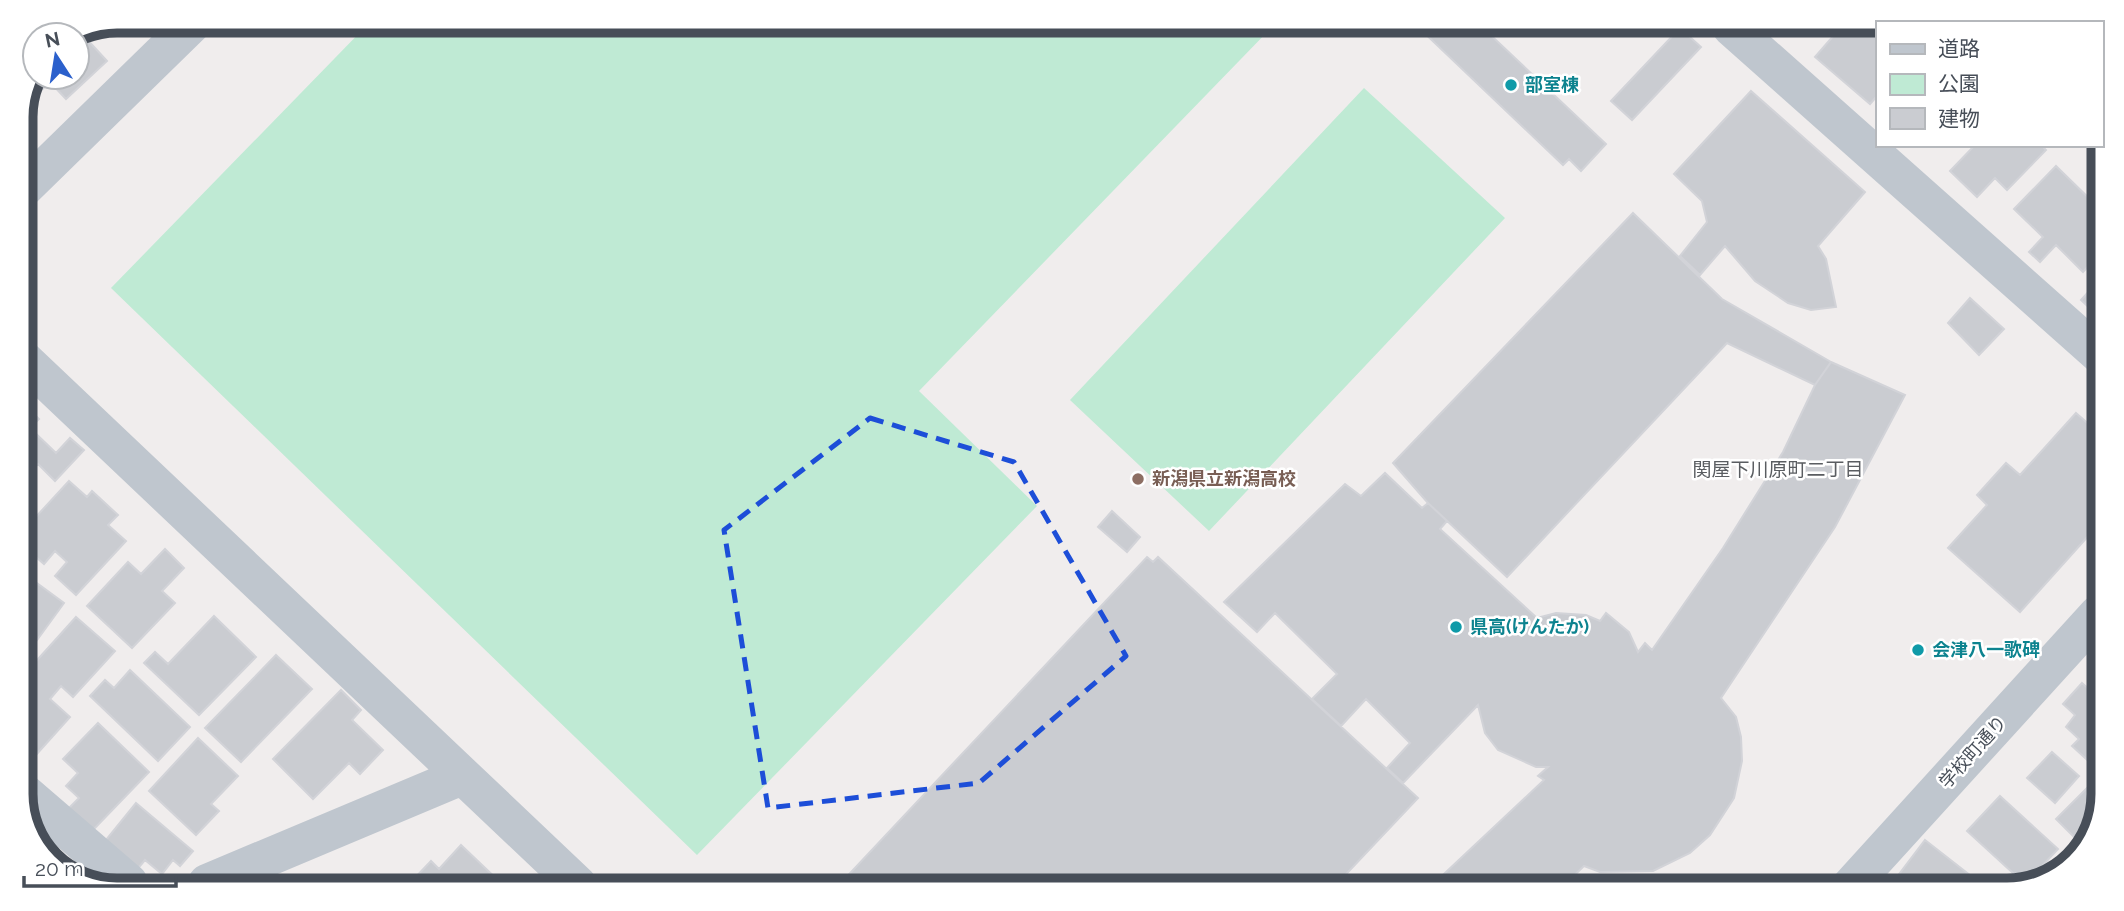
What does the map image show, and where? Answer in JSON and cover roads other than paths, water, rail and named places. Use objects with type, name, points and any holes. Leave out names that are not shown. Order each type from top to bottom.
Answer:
[{"type":"street","points":[[33,179],[183,33]]},
{"type":"street","points":[[1738,33],[2091,347]]},
{"type":"street","points":[[33,368],[571,878]]},
{"type":"street","name":"学校町通り","points":[[1858,878],[2091,622]]},
{"type":"street","points":[[219,878],[462,776]]},
{"type":"street","points":[[33,801],[123,878]]},
{"type":"place","name":"部室棟","points":[[1511,85]]},
{"type":"place","name":"新潟県立新潟高校","points":[[1138,479]]},
{"type":"place","name":"県高(けんたか)","points":[[1456,627]]},
{"type":"place","name":"会津八一歌碑","points":[[1918,650]]},
{"type":"district","name":"関屋下川原町二丁目","points":[[1778,469]]}]
